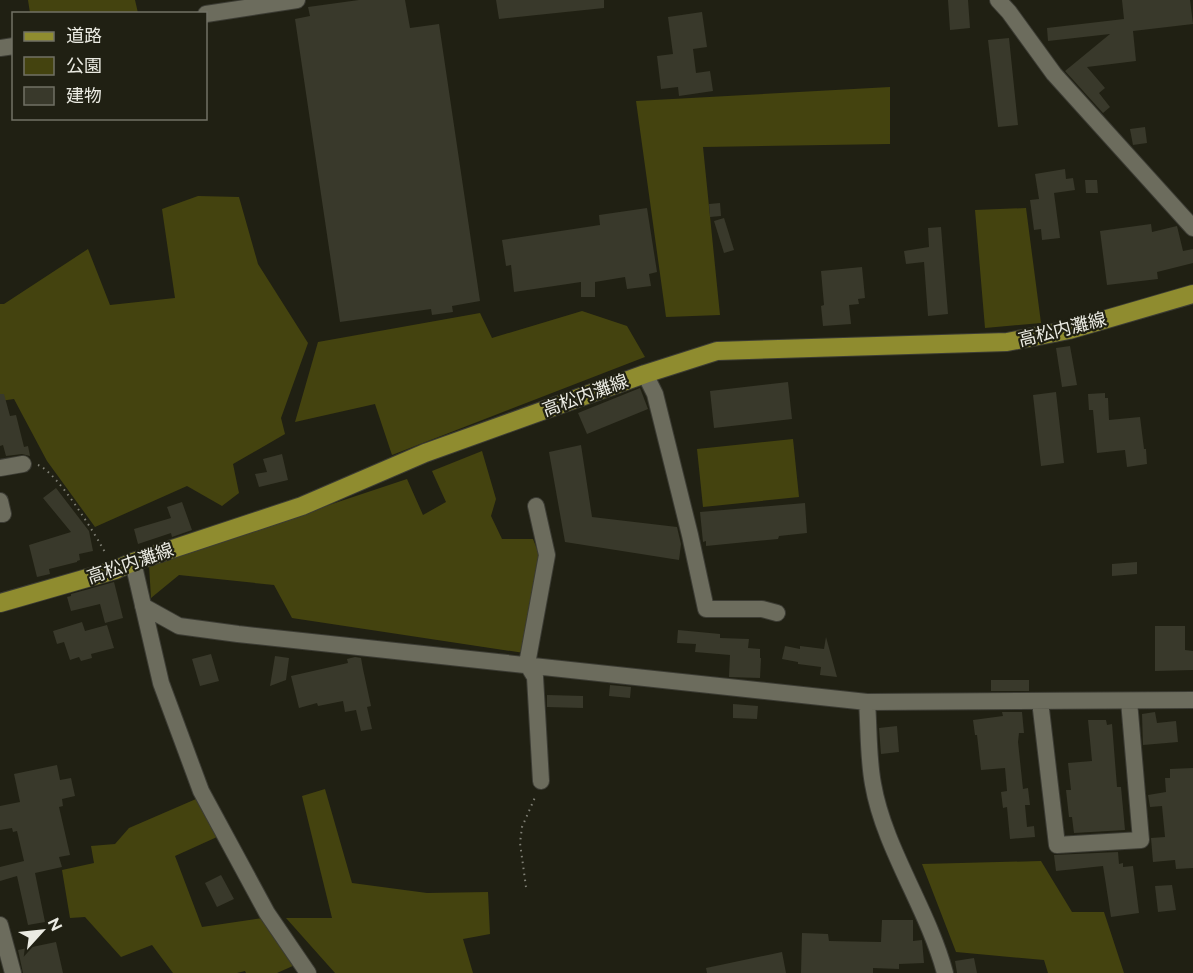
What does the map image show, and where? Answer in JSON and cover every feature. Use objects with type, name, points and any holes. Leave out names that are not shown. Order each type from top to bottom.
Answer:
[{"type":"main road","name":"高松内灘線","points":[[0,603],[115,570],[132,561],[302,506],[426,453],[645,374],[717,351],[1007,342],[1069,330],[1193,294]]},
{"type":"street","points":[[207,14],[297,0]]},
{"type":"street","points":[[998,0],[1054,74],[1193,228]]},
{"type":"street","points":[[645,374],[655,394],[706,609],[762,609],[777,613]]},
{"type":"street","points":[[0,468],[23,464]]},
{"type":"street","points":[[0,501],[3,514],[0,514]]},
{"type":"street","points":[[536,506],[547,555],[527,664],[535,677],[542,781]]},
{"type":"street","points":[[132,561],[161,683],[201,791],[267,913],[308,973]]},
{"type":"street","points":[[143,606],[179,626],[238,634],[867,702],[1193,700]]},
{"type":"street","points":[[1040,701],[1057,845],[1142,840],[1129,700]]},
{"type":"street","points":[[867,702],[873,784],[887,831],[937,945],[945,973]]},
{"type":"street","points":[[0,925],[13,973]]},
{"type":"path","points":[[23,464],[40,465],[52,476],[94,531],[115,570]]},
{"type":"path","points":[[526,887],[520,843],[522,827],[542,781]]},
{"type":"green space","points":[[28,0],[135,0],[138,12],[30,12]]},
{"type":"green space","points":[[890,87],[890,144],[703,147],[720,315],[666,317],[636,101]]},
{"type":"green space","points":[[198,196],[239,197],[258,264],[308,343],[281,418],[285,434],[233,464],[239,493],[222,506],[187,486],[95,527],[47,461],[14,399],[0,401],[0,304],[4,304],[88,249],[110,305],[175,298],[162,209]]},
{"type":"green space","points":[[1026,208],[1041,323],[985,328],[975,210]]},
{"type":"green space","points":[[582,311],[627,326],[645,357],[392,455],[375,404],[295,422],[318,342],[480,313],[492,338]]},
{"type":"green space","points":[[793,439],[799,497],[703,507],[697,449]]},
{"type":"green space","points":[[482,451],[496,499],[491,516],[502,539],[533,539],[541,559],[524,653],[292,618],[274,585],[179,575],[151,598],[149,565],[407,479],[423,515],[446,502],[432,471]]},
{"type":"green space","points":[[325,789],[352,883],[427,893],[488,892],[490,934],[463,939],[473,973],[335,973],[286,918],[332,918],[302,796]]},
{"type":"green space","points":[[196,799],[217,837],[175,856],[202,927],[263,918],[295,965],[277,973],[246,973],[245,971],[173,973],[152,945],[121,957],[85,917],[70,918],[62,870],[94,863],[91,846],[115,844],[129,828]]},
{"type":"green space","points":[[1041,861],[1072,912],[1104,912],[1124,973],[1048,973],[1044,960],[956,952],[922,864]]},
{"type":"building","points":[[359,0],[405,0],[410,28],[439,24],[480,301],[452,306],[453,312],[432,315],[431,309],[340,322],[295,19],[310,16],[308,7]]},
{"type":"building","points":[[496,0],[604,0],[604,8],[499,19]]},
{"type":"building","points":[[948,0],[968,0],[970,28],[950,30]]},
{"type":"building","points":[[1122,0],[1190,0],[1193,24],[1133,31],[1136,61],[1087,67],[1105,88],[1099,93],[1110,107],[1103,113],[1065,71],[1110,34],[1048,41],[1047,28],[1124,19]]},
{"type":"building","points":[[702,12],[707,47],[693,49],[696,73],[710,71],[713,91],[679,96],[678,87],[661,89],[657,56],[673,54],[668,17]]},
{"type":"building","points":[[1009,38],[1018,125],[998,127],[988,40]]},
{"type":"building","points":[[1145,127],[1147,143],[1133,145],[1130,129]]},
{"type":"building","points":[[1065,169],[1066,179],[1073,178],[1075,190],[1054,193],[1060,238],[1042,240],[1041,229],[1034,230],[1030,200],[1039,199],[1035,174]]},
{"type":"building","points":[[1085,180],[1097,180],[1098,193],[1086,193]]},
{"type":"building","points":[[720,203],[721,216],[710,217],[709,204]]},
{"type":"building","points":[[647,208],[657,272],[649,274],[651,286],[627,289],[625,277],[595,282],[595,297],[581,297],[581,282],[514,292],[511,265],[506,266],[502,240],[600,225],[599,215]]},
{"type":"building","points":[[724,218],[734,250],[724,253],[714,221]]},
{"type":"building","points":[[1151,224],[1152,232],[1177,226],[1183,251],[1193,249],[1193,263],[1157,272],[1158,279],[1107,285],[1100,231]]},
{"type":"building","points":[[941,227],[948,314],[928,316],[924,262],[906,264],[904,251],[929,247],[928,228]]},
{"type":"building","points":[[862,267],[865,298],[858,299],[859,304],[849,305],[851,324],[823,326],[821,271]]},
{"type":"building","points":[[1070,346],[1077,385],[1062,387],[1056,348]]},
{"type":"building","points":[[788,382],[792,419],[714,428],[710,391]]},
{"type":"building","points":[[640,388],[648,409],[587,434],[578,413]]},
{"type":"building","points":[[1056,392],[1064,463],[1041,466],[1033,395]]},
{"type":"building","points":[[1105,393],[1105,398],[1108,398],[1109,420],[1140,417],[1147,464],[1127,467],[1125,450],[1097,453],[1093,410],[1089,410],[1088,394]]},
{"type":"building","points":[[0,394],[4,394],[10,416],[16,415],[24,447],[28,446],[30,456],[22,454],[6,456],[3,445],[0,446]]},
{"type":"building","points":[[581,445],[592,517],[677,527],[681,544],[679,560],[565,542],[549,452]]},
{"type":"building","points":[[282,454],[288,480],[259,487],[255,474],[267,472],[263,459]]},
{"type":"building","points":[[56,488],[89,531],[93,551],[79,554],[80,560],[77,562],[49,569],[50,574],[37,577],[29,545],[71,532],[43,498]]},
{"type":"building","points":[[182,502],[192,530],[172,537],[171,533],[138,544],[134,529],[171,518],[167,507]]},
{"type":"building","points":[[805,503],[807,533],[779,536],[778,539],[706,546],[706,541],[703,542],[700,512]]},
{"type":"building","points":[[1137,562],[1137,574],[1112,576],[1112,564]]},
{"type":"building","points":[[114,582],[123,618],[105,623],[100,604],[71,611],[67,597],[71,594]]},
{"type":"building","points":[[82,622],[85,631],[107,625],[114,648],[91,654],[92,658],[81,661],[79,657],[70,660],[64,642],[57,644],[53,631]]},
{"type":"building","points":[[1155,626],[1185,626],[1185,650],[1193,651],[1193,670],[1155,671]]},
{"type":"building","points":[[678,630],[720,634],[720,638],[749,639],[748,648],[760,649],[760,678],[729,677],[730,655],[695,652],[696,644],[677,643]]},
{"type":"building","points":[[826,637],[837,677],[820,675],[821,667],[782,659],[785,646],[800,649],[800,646],[824,649]]},
{"type":"building","points":[[211,654],[219,681],[200,686],[192,659]]},
{"type":"building","points":[[275,656],[289,658],[286,680],[270,686]]},
{"type":"building","points":[[361,658],[371,706],[367,707],[372,729],[361,731],[356,710],[345,712],[343,701],[318,706],[317,703],[299,708],[291,676],[348,663],[347,659]]},
{"type":"building","points":[[991,680],[1029,680],[1029,691],[991,691]]},
{"type":"building","points":[[610,685],[631,687],[630,698],[609,696]]},
{"type":"building","points":[[547,695],[583,696],[583,708],[547,707]]},
{"type":"building","points":[[733,704],[758,706],[757,719],[733,718]]},
{"type":"building","points":[[1002,712],[1022,712],[1024,733],[1019,733],[1018,742],[1023,789],[1028,788],[1030,805],[1025,805],[1027,827],[1034,826],[1035,837],[1010,839],[1007,807],[1003,808],[1001,792],[1007,791],[1005,768],[981,770],[973,720],[1003,716]]},
{"type":"building","points":[[1155,712],[1157,723],[1176,721],[1178,742],[1143,745],[1142,714]]},
{"type":"building","points":[[1088,720],[1106,720],[1107,725],[1112,724],[1117,787],[1121,787],[1125,830],[1074,833],[1072,817],[1069,817],[1066,790],[1071,790],[1068,763],[1092,761]]},
{"type":"building","points":[[897,726],[899,752],[881,754],[879,728]]},
{"type":"building","points":[[57,765],[60,780],[71,778],[75,796],[62,799],[63,806],[59,807],[70,855],[59,857],[62,867],[35,873],[45,922],[28,925],[17,876],[0,881],[0,867],[24,861],[17,831],[13,832],[12,828],[0,830],[0,806],[20,802],[14,774]]},
{"type":"building","points":[[1193,768],[1193,868],[1176,869],[1175,860],[1153,862],[1151,838],[1165,837],[1162,806],[1150,807],[1148,795],[1166,792],[1165,778],[1170,778],[1170,769]]},
{"type":"building","points":[[1118,852],[1119,864],[1123,863],[1123,867],[1133,866],[1139,913],[1111,917],[1103,866],[1056,871],[1054,855]]},
{"type":"building","points":[[221,875],[234,899],[217,907],[205,883]]},
{"type":"building","points":[[1172,885],[1176,910],[1158,912],[1155,886]]},
{"type":"building","points":[[882,920],[913,920],[913,941],[922,940],[924,963],[899,964],[899,969],[873,968],[873,973],[801,973],[802,933],[828,934],[829,941],[881,942]]},
{"type":"building","points":[[56,942],[63,973],[23,973],[18,950]]},
{"type":"building","points":[[782,952],[786,973],[707,973],[706,968]]},
{"type":"building","points":[[974,958],[977,973],[957,973],[955,961]]}]
